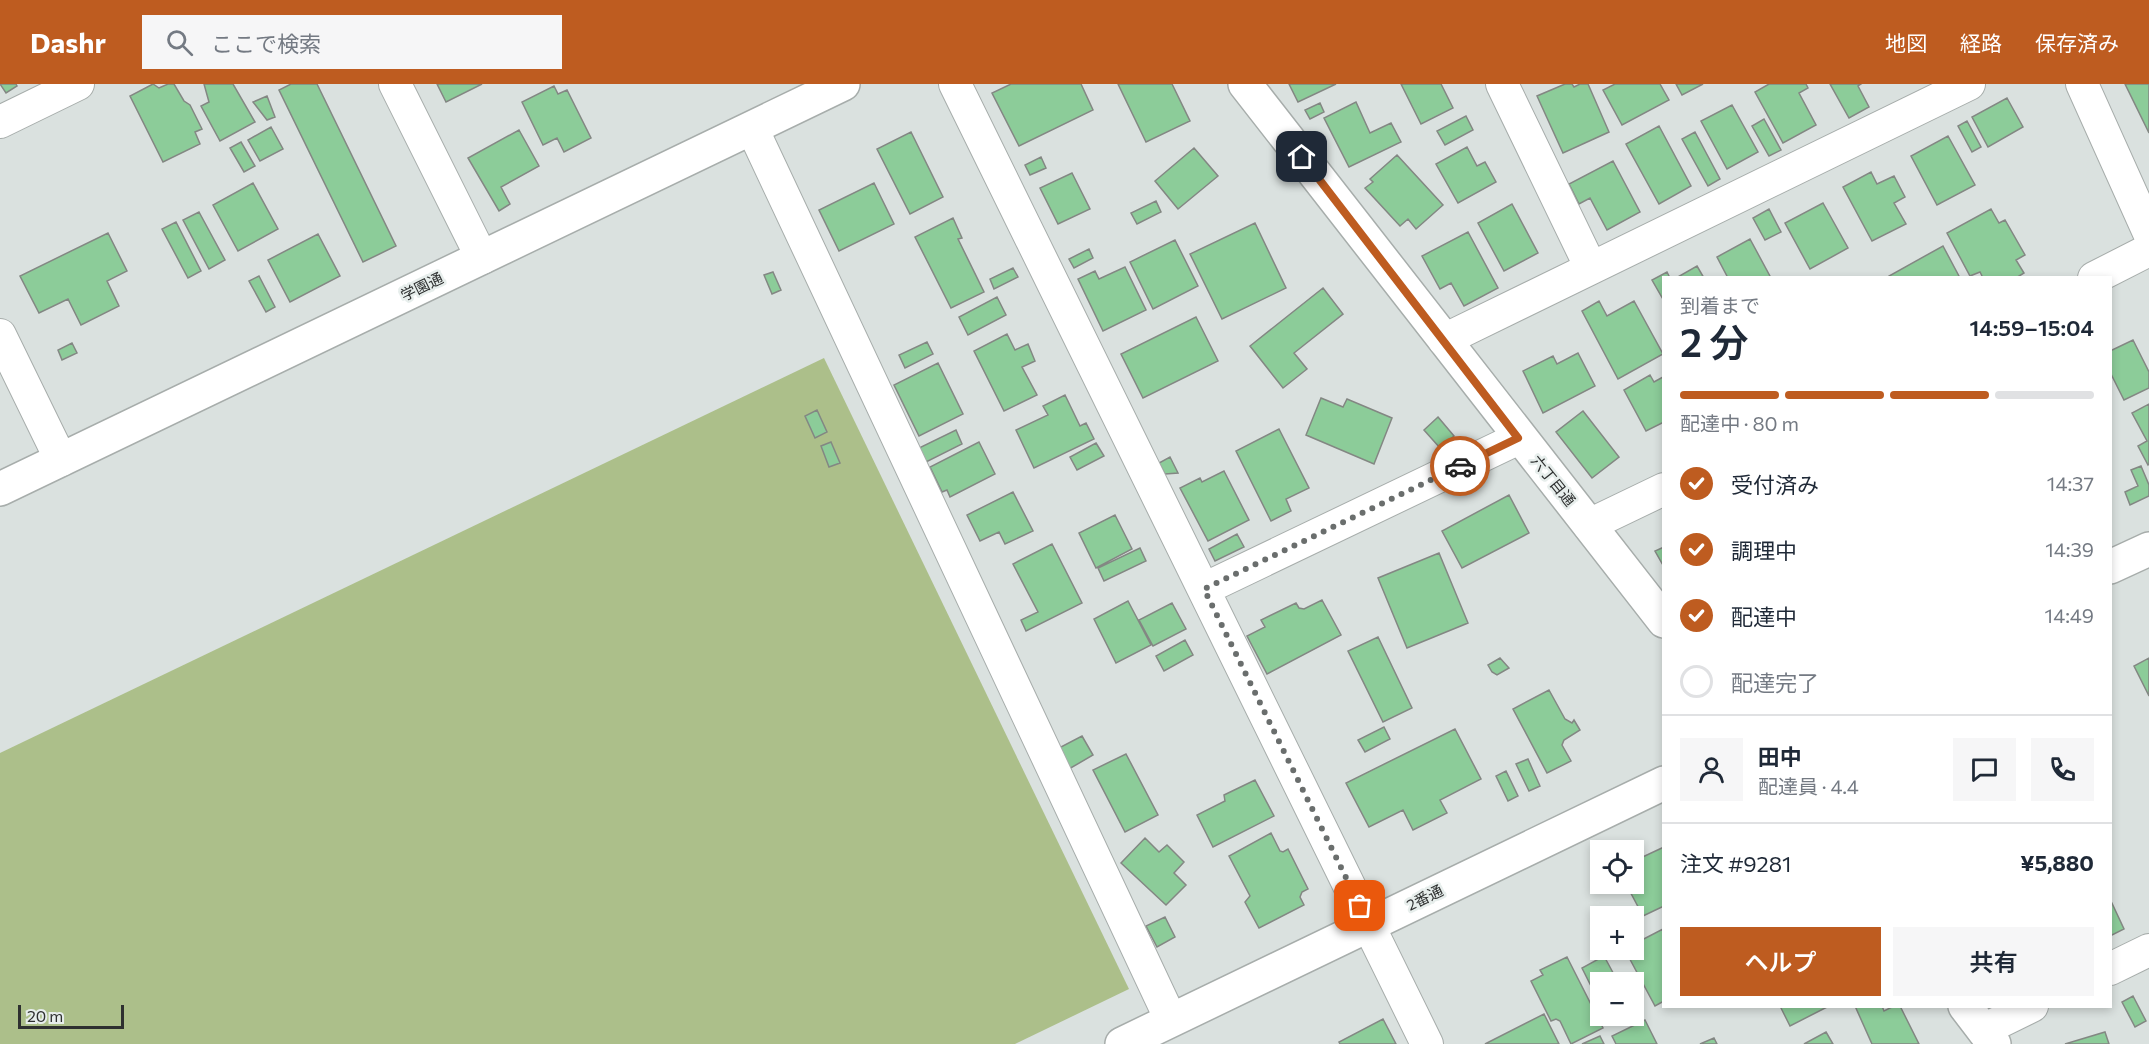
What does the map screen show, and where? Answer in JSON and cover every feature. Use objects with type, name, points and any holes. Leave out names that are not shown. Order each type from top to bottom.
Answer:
[{"type":"street","points":[[0,122],[78,84]]},
{"type":"street","points":[[395,84],[482,258]]},
{"type":"street","name":"学園通","points":[[0,489],[843,84]]},
{"type":"street","points":[[955,84],[1427,1044]]},
{"type":"street","name":"六丁目通","points":[[1245,84],[1518,438],[1662,618]]},
{"type":"street","points":[[1502,84],[1591,268]]},
{"type":"street","points":[[1444,340],[1969,84]]},
{"type":"street","points":[[2082,84],[2149,233]]},
{"type":"street","points":[[752,128],[1171,1020]]},
{"type":"street","points":[[2098,276],[2149,250]]},
{"type":"street","points":[[0,335],[61,460]]},
{"type":"street","points":[[1204,589],[1518,438]]},
{"type":"street","points":[[1589,525],[1662,490]]},
{"type":"street","points":[[2112,566],[2149,549]]},
{"type":"street","name":"2番通","points":[[1122,1044],[1662,784]]},
{"type":"street","points":[[2112,968],[2149,950]]},
{"type":"street","points":[[1981,1027],[2027,1008]]},
{"type":"green space","points":[[824,358],[1129,989],[1015,1044],[0,1044],[0,753]]},
{"type":"building","points":[[0,84],[16,84],[17,86],[6,93]]},
{"type":"building","points":[[153,84],[159,88],[174,84],[184,101],[190,105],[202,129],[195,132],[200,144],[163,162],[130,96]]},
{"type":"building","points":[[204,84],[233,84],[255,122],[220,141],[201,106],[209,102]]},
{"type":"building","points":[[291,84],[317,84],[396,246],[363,262],[279,90]]},
{"type":"building","points":[[437,84],[482,84],[446,102]]},
{"type":"building","points":[[1011,84],[1081,84],[1093,110],[1019,146],[992,93]]},
{"type":"building","points":[[1118,84],[1172,84],[1190,121],[1146,142]]},
{"type":"building","points":[[1289,84],[1336,84],[1298,102]]},
{"type":"building","points":[[1401,84],[1441,84],[1453,108],[1421,124]]},
{"type":"building","points":[[1565,84],[1572,84],[1574,87],[1588,84],[1609,132],[1563,153],[1537,96]]},
{"type":"building","points":[[1615,84],[1660,84],[1669,100],[1622,125],[1603,90]]},
{"type":"building","points":[[1676,84],[1703,84],[1682,95]]},
{"type":"building","points":[[1769,84],[1806,84],[1808,88],[1799,93],[1816,125],[1783,143],[1755,92]]},
{"type":"building","points":[[1830,84],[1861,84],[1858,86],[1869,107],[1849,118]]},
{"type":"building","points":[[2125,84],[2149,84],[2149,133]]},
{"type":"building","points":[[554,86],[558,94],[567,90],[591,138],[564,152],[557,138],[543,145],[522,102]]},
{"type":"building","points":[[267,96],[275,117],[267,120],[253,102]]},
{"type":"building","points":[[2007,98],[2023,127],[1988,147],[1972,117]]},
{"type":"building","points":[[1356,102],[1370,133],[1391,123],[1401,142],[1349,167],[1324,118]]},
{"type":"building","points":[[1320,103],[1324,112],[1310,119],[1305,110]]},
{"type":"building","points":[[1732,105],[1758,152],[1727,169],[1701,121]]},
{"type":"building","points":[[1466,116],[1473,130],[1445,145],[1437,131]]},
{"type":"building","points":[[1764,119],[1781,150],[1769,156],[1752,126]]},
{"type":"building","points":[[1967,121],[1981,147],[1972,152],[1958,126]]},
{"type":"building","points":[[1659,126],[1691,186],[1659,204],[1626,144]]},
{"type":"building","points":[[271,127],[283,149],[260,161],[248,140]]},
{"type":"building","points":[[519,130],[539,166],[501,187],[510,204],[499,211],[468,158]]},
{"type":"building","points":[[911,132],[943,197],[910,214],[877,149]]},
{"type":"building","points":[[1695,132],[1720,179],[1708,186],[1682,139]]},
{"type":"building","points":[[1948,136],[1975,185],[1937,205],[1911,156]]},
{"type":"building","points":[[241,142],[255,166],[244,172],[230,148]]},
{"type":"building","points":[[1467,147],[1477,166],[1485,162],[1496,182],[1458,203],[1436,164]]},
{"type":"building","points":[[1194,148],[1218,176],[1178,209],[1155,181]]},
{"type":"building","points":[[1397,155],[1443,205],[1416,229],[1408,219],[1400,226],[1365,188],[1373,182],[1370,179]]},
{"type":"building","points":[[1041,157],[1046,168],[1030,175],[1025,165]]},
{"type":"building","points":[[1613,161],[1640,212],[1607,230],[1590,198],[1579,204],[1569,184]]},
{"type":"building","points":[[1871,172],[1877,184],[1894,176],[1905,197],[1894,203],[1906,224],[1872,241],[1843,187]]},
{"type":"building","points":[[1072,173],[1090,209],[1058,224],[1040,188]]},
{"type":"building","points":[[253,183],[278,229],[238,251],[213,205]]},
{"type":"building","points":[[874,183],[894,224],[839,251],[819,210]]},
{"type":"building","points":[[1156,201],[1161,212],[1137,224],[1131,213]]},
{"type":"building","points":[[1823,203],[1848,248],[1810,269],[1785,223]]},
{"type":"building","points":[[1512,204],[1538,253],[1504,271],[1478,223]]},
{"type":"building","points":[[1769,209],[1781,232],[1765,240],[1753,218]]},
{"type":"building","points":[[1991,209],[1999,223],[2005,220],[2025,255],[2016,260],[2024,273],[2019,276],[1982,276],[1980,272],[1970,276],[1947,233]]},
{"type":"building","points":[[199,212],[225,260],[209,269],[183,220]]},
{"type":"building","points":[[953,218],[962,238],[958,239],[984,292],[951,308],[915,237]]},
{"type":"building","points":[[176,222],[201,271],[188,278],[162,229]]},
{"type":"building","points":[[1255,223],[1286,288],[1222,319],[1190,254]]},
{"type":"building","points":[[1468,232],[1498,288],[1464,306],[1451,283],[1440,289],[1422,256]]},
{"type":"building","points":[[108,233],[127,271],[107,281],[119,306],[81,325],[68,299],[39,313],[20,276]]},
{"type":"building","points":[[318,234],[340,276],[290,302],[268,260]]},
{"type":"building","points":[[1750,239],[1770,276],[1727,276],[1717,257]]},
{"type":"building","points":[[1175,240],[1198,286],[1153,309],[1130,262]]},
{"type":"building","points":[[1943,246],[1959,276],[1889,276]]},
{"type":"building","points":[[1089,249],[1093,258],[1074,268],[1069,259]]},
{"type":"building","points":[[1697,266],[1703,276],[1680,276]]},
{"type":"building","points":[[1125,267],[1146,310],[1103,331],[1078,279],[1095,271],[1099,279]]},
{"type":"building","points":[[1013,268],[1018,277],[994,289],[990,279]]},
{"type":"building","points":[[773,272],[781,290],[772,294],[764,275]]},
{"type":"building","points":[[1667,272],[1669,276],[1662,276],[1662,298],[1652,280]]},
{"type":"building","points":[[259,276],[275,307],[266,312],[249,281]]},
{"type":"building","points":[[1323,288],[1343,314],[1294,353],[1307,369],[1283,388],[1250,346]]},
{"type":"building","points":[[997,297],[1006,315],[968,335],[959,317]]},
{"type":"building","points":[[1599,301],[1607,316],[1634,301],[1662,355],[1618,379],[1582,311]]},
{"type":"building","points":[[1196,317],[1218,361],[1143,398],[1121,354]]},
{"type":"building","points":[[1007,334],[1015,350],[1028,344],[1035,361],[1022,367],[1037,395],[1004,411],[974,351]]},
{"type":"building","points":[[2133,340],[2149,372],[2149,388],[2124,400],[2112,376],[2112,350]]},
{"type":"building","points":[[927,342],[933,354],[905,368],[899,355]]},
{"type":"building","points":[[72,343],[77,353],[62,360],[58,350]]},
{"type":"building","points":[[1578,353],[1595,386],[1543,413],[1523,371],[1553,356],[1557,364]]},
{"type":"building","points":[[938,363],[963,414],[919,436],[894,385]]},
{"type":"building","points":[[1650,375],[1654,382],[1662,378],[1662,423],[1646,431],[1624,390]]},
{"type":"building","points":[[1065,395],[1080,426],[1086,423],[1094,439],[1034,468],[1016,430],[1048,415],[1043,406]]},
{"type":"building","points":[[1321,398],[1343,407],[1347,399],[1392,418],[1374,464],[1306,435]]},
{"type":"building","points":[[2149,404],[2148,465],[2138,446],[2147,441],[2132,413]]},
{"type":"building","points":[[817,410],[827,432],[815,438],[805,416]]},
{"type":"building","points":[[1583,411],[1619,457],[1592,478],[1556,432]]},
{"type":"building","points":[[1438,417],[1454,436],[1440,448],[1424,430]]},
{"type":"building","points":[[1279,429],[1309,488],[1286,499],[1291,511],[1271,521],[1236,451]]},
{"type":"building","points":[[956,430],[962,444],[926,462],[919,448]]},
{"type":"building","points":[[831,442],[840,463],[829,467],[821,446]]},
{"type":"building","points":[[979,442],[995,474],[950,497],[947,490],[942,492],[930,467]]},
{"type":"building","points":[[1096,443],[1104,456],[1077,470],[1070,457]]},
{"type":"building","points":[[1170,457],[1178,473],[1165,474],[1159,463]]},
{"type":"building","points":[[2141,466],[2149,485],[2149,496],[2130,505],[2125,492],[2138,486],[2131,470]]},
{"type":"building","points":[[1224,471],[1249,520],[1208,541],[1180,488],[1200,478],[1202,482]]},
{"type":"building","points":[[1013,492],[1033,531],[1005,544],[999,532],[980,541],[967,515]]},
{"type":"building","points":[[1509,495],[1529,533],[1462,568],[1442,531]]},
{"type":"building","points":[[1115,515],[1132,549],[1096,568],[1079,533]]},
{"type":"building","points":[[1237,534],[1244,547],[1215,561],[1209,549]]},
{"type":"building","points":[[1052,544],[1082,603],[1026,631],[1021,620],[1038,612],[1013,564]]},
{"type":"building","points":[[1140,548],[1146,561],[1104,581],[1098,568]]},
{"type":"building","points":[[1662,548],[1662,563],[1655,551]]},
{"type":"building","points":[[1439,553],[1468,623],[1407,648],[1378,578]]},
{"type":"building","points":[[1322,600],[1341,635],[1267,674],[1247,636],[1265,627],[1261,620],[1296,603],[1299,608],[1304,609]]},
{"type":"building","points":[[1128,601],[1151,645],[1116,663],[1094,619]]},
{"type":"building","points":[[1172,603],[1186,629],[1153,646],[1139,620]]},
{"type":"building","points":[[1378,637],[1412,708],[1383,722],[1348,651]]},
{"type":"building","points":[[1185,640],[1193,655],[1164,671],[1156,656]]},
{"type":"building","points":[[1500,658],[1509,668],[1497,675],[1488,665]]},
{"type":"building","points":[[2149,658],[2149,696],[2134,666]]},
{"type":"building","points":[[1549,690],[1565,719],[1572,723],[1574,720],[1580,730],[1564,740],[1562,745],[1571,761],[1547,773],[1513,709]]},
{"type":"building","points":[[1384,727],[1390,739],[1365,752],[1358,740]]},
{"type":"building","points":[[1455,729],[1481,779],[1440,800],[1447,813],[1413,830],[1403,810],[1369,827],[1346,783]]},
{"type":"building","points":[[1082,736],[1093,755],[1069,769],[1057,749]]},
{"type":"building","points":[[1126,754],[1158,815],[1125,832],[1093,770]]},
{"type":"building","points":[[1528,759],[1540,786],[1529,791],[1516,764]]},
{"type":"building","points":[[1506,771],[1518,796],[1508,801],[1496,776]]},
{"type":"building","points":[[1255,780],[1274,816],[1213,847],[1197,815],[1225,801],[1224,795]]},
{"type":"building","points":[[1271,833],[1280,851],[1288,849],[1308,889],[1302,892],[1300,897],[1304,905],[1259,928],[1245,902],[1250,896],[1229,856]]},
{"type":"building","points":[[1145,838],[1159,852],[1167,845],[1184,862],[1174,873],[1186,885],[1166,905],[1121,863]]},
{"type":"building","points":[[1662,848],[1662,907],[1644,916],[1644,906],[1638,906],[1631,894],[1644,894],[1644,856]]},
{"type":"building","points":[[2112,903],[2124,929],[2112,935]]},
{"type":"building","points":[[1165,917],[1175,937],[1157,947],[1146,926]]},
{"type":"building","points":[[1662,930],[1662,1002],[1655,1006],[1644,985],[1644,972],[1637,972],[1630,960],[1644,960],[1644,939]]},
{"type":"building","points":[[1567,957],[1590,1002],[1590,1026],[1602,1026],[1603,1028],[1571,1044],[1560,1021],[1556,1019],[1551,1021],[1531,981],[1543,975],[1540,970]]},
{"type":"building","points":[[1597,960],[1606,960],[1613,972],[1590,972],[1590,984],[1582,968]]},
{"type":"building","points":[[2133,996],[2146,1021],[2135,1027],[2122,1002]]},
{"type":"building","points":[[1781,1008],[1825,1008],[1790,1026]]},
{"type":"building","points":[[1856,1008],[1883,1008],[1884,1011],[1890,1008],[1901,1008],[1919,1044],[1872,1044]]},
{"type":"building","points":[[1544,1014],[1559,1044],[1485,1044]]},
{"type":"building","points":[[1383,1019],[1396,1044],[1340,1044],[1339,1042]]},
{"type":"building","points":[[1644,1020],[1657,1044],[1616,1044],[1612,1036],[1633,1026],[1644,1026]]},
{"type":"building","points":[[1826,1032],[1833,1044],[1804,1044]]},
{"type":"building","points":[[2105,1032],[2109,1044],[2065,1044]]},
{"type":"building","points":[[1600,1036],[1604,1044],[1582,1044]]},
{"type":"building","points":[[1714,1038],[1717,1044],[1700,1044]]},
{"type":"way so far","points":[[1360,906],[1204,589],[1460,466]]},
{"type":"route","points":[[1302,157],[1518,438],[1460,466]]}]
